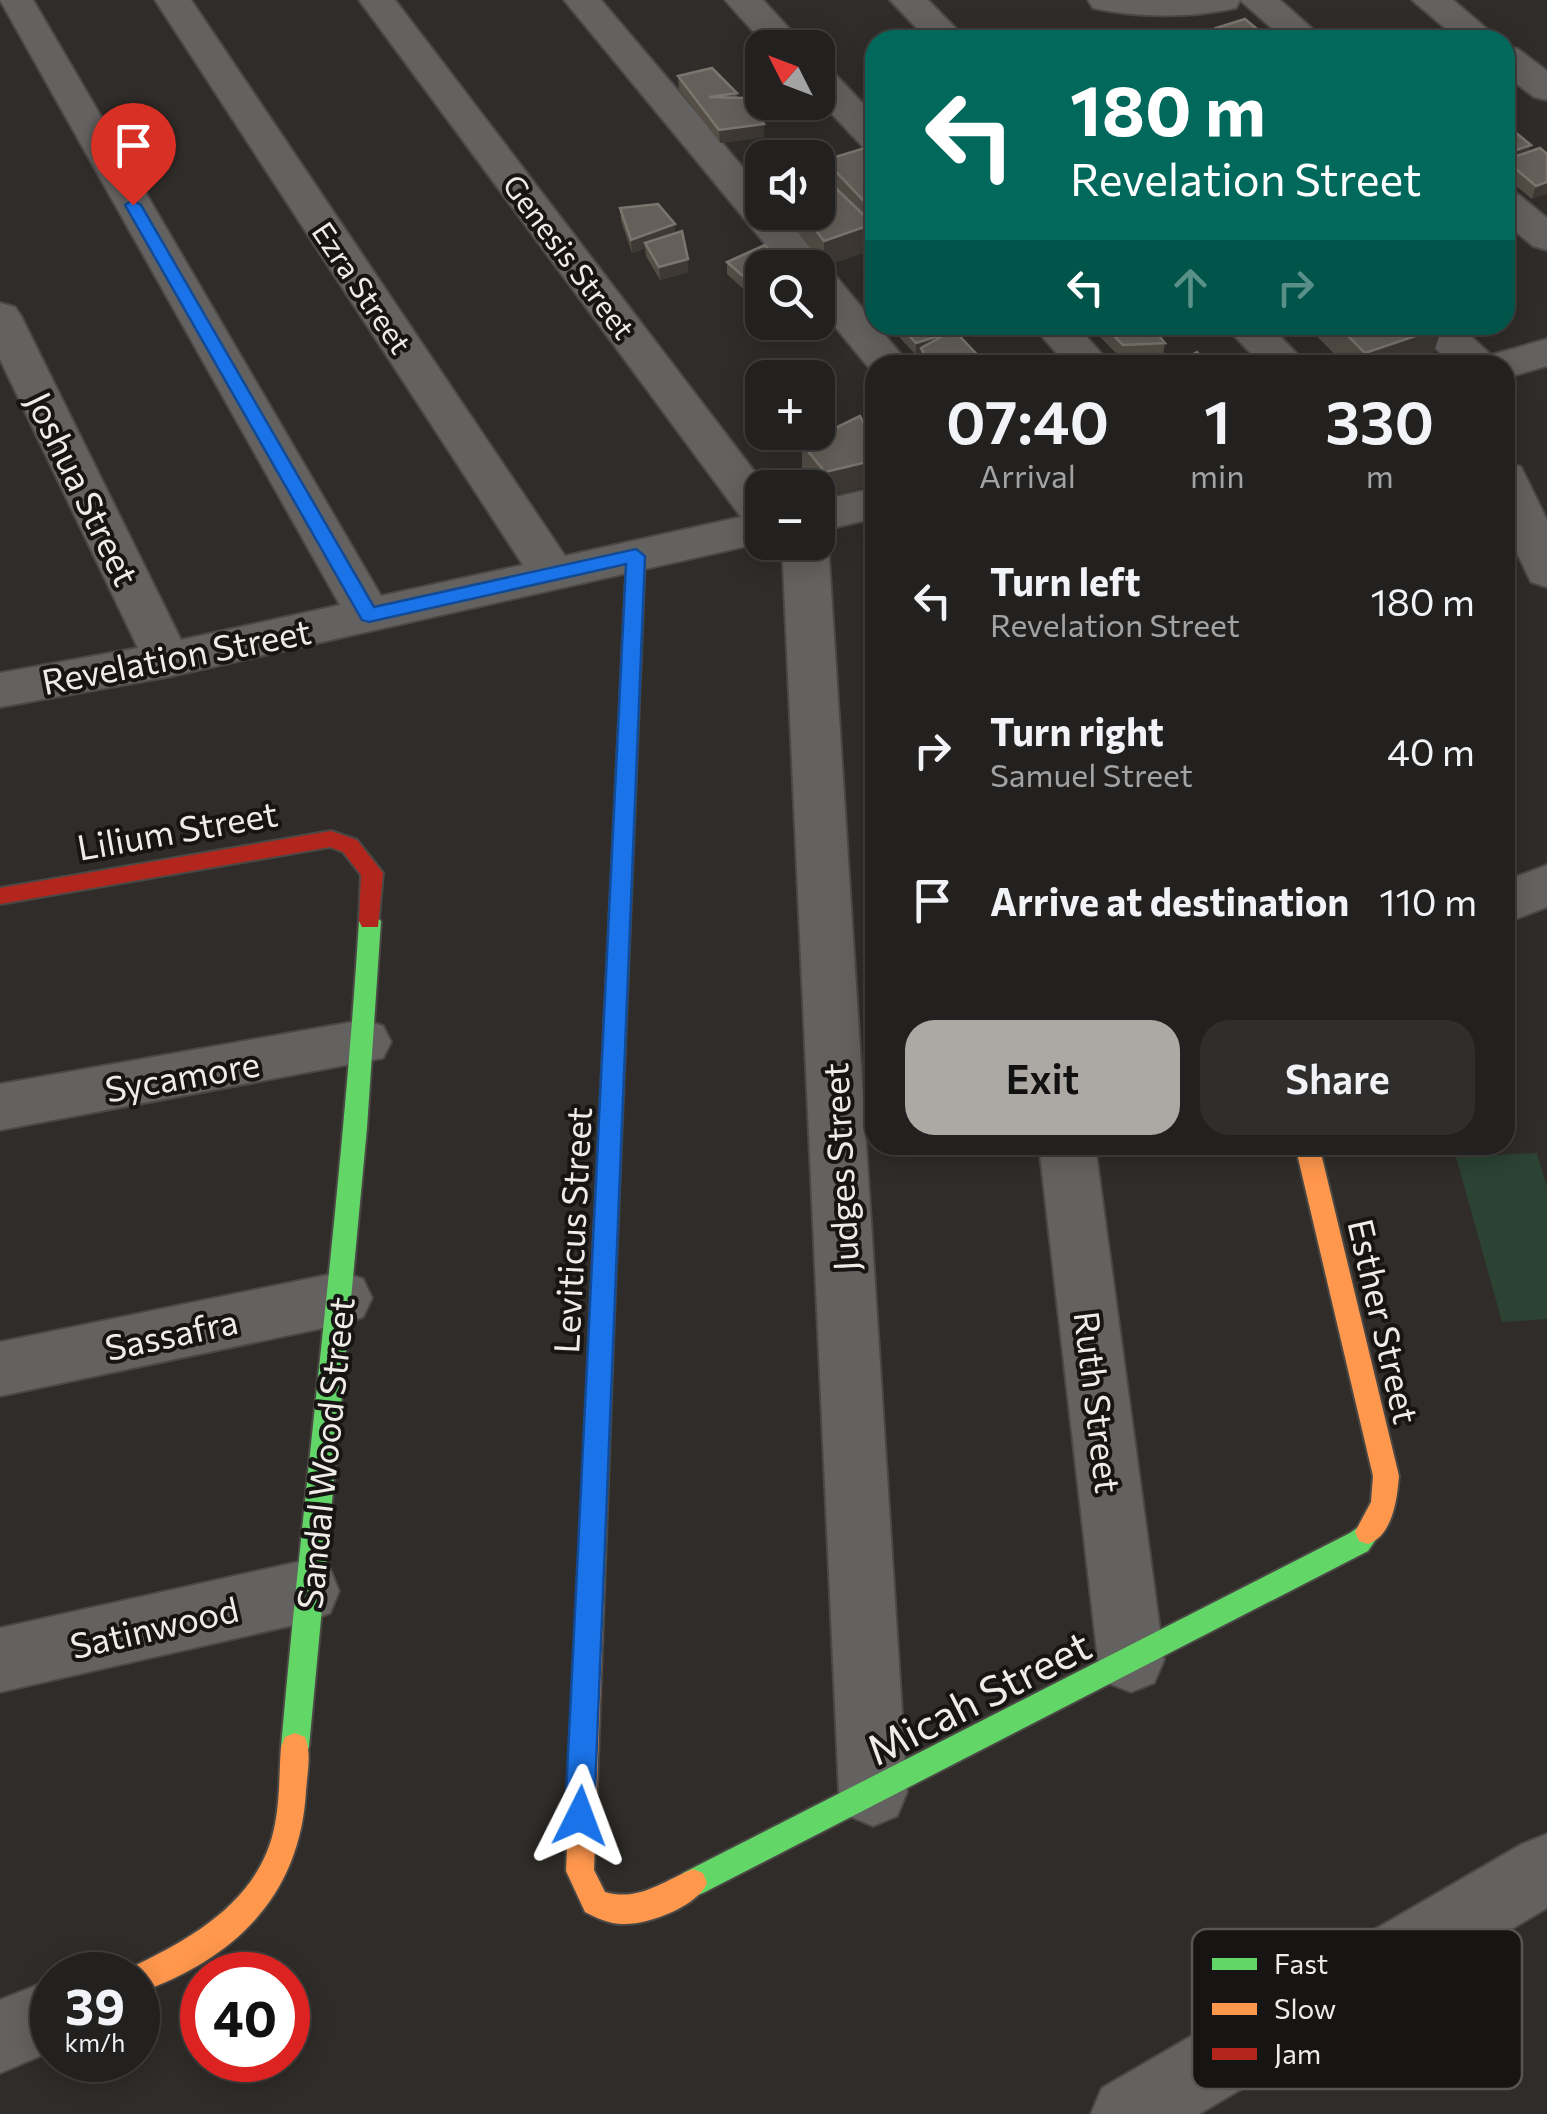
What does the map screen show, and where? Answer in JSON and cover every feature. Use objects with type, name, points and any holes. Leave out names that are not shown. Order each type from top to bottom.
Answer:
[{"type":"street","points":[[15,0],[369,615]]},
{"type":"street","name":"Ezra Street","points":[[173,0],[552,574]]},
{"type":"street","name":"Genesis Street","points":[[377,0],[745,489]]},
{"type":"street","points":[[582,0],[792,250]]},
{"type":"street","points":[[744,0],[772,30]]},
{"type":"street","points":[[908,0],[939,30]]},
{"type":"street","points":[[1082,0],[1114,30]]},
{"type":"street","points":[[1106,0],[1177,4],[1223,0]]},
{"type":"street","points":[[1258,0],[1295,30]]},
{"type":"street","points":[[1430,0],[1469,30]]},
{"type":"street","points":[[1515,65],[1547,90]]},
{"type":"street","points":[[835,96],[865,127]]},
{"type":"street","points":[[1515,211],[1547,238]]},
{"type":"street","points":[[835,300],[881,355]]},
{"type":"street","name":"Joshua Street","points":[[0,316],[167,660]]},
{"type":"street","points":[[1062,335],[1082,355]]},
{"type":"street","points":[[1255,335],[1276,355]]},
{"type":"street","points":[[1445,335],[1466,355]]},
{"type":"street","points":[[1515,363],[1547,352]]},
{"type":"street","points":[[1515,499],[1547,571]]},
{"type":"street","points":[[835,512],[865,505]]},
{"type":"street","name":"Revelation Street","points":[[0,690],[167,660],[745,532]]},
{"type":"street","name":"Leviticus Street","points":[[595,1904],[580,1882],[578,1856],[636,556]]},
{"type":"street","name":"Judges Street","points":[[805,560],[873,1792]]},
{"type":"street","name":"Lilium Street","points":[[0,896],[306,841],[331,839],[362,856]]},
{"type":"street","name":"Sandal Wood Street","points":[[160,1968],[221,1938],[253,1907],[280,1865],[289,1827],[307,1591],[342,1298],[364,1042],[372,873],[362,856]]},
{"type":"street","points":[[1515,899],[1547,885]]},
{"type":"street","name":"Sycamore","points":[[0,1107],[364,1042]]},
{"type":"street","name":"Ruth Street","points":[[1068,1155],[1131,1660]]},
{"type":"street","name":"Esther Street","points":[[1309,1155],[1386,1476],[1388,1498],[1382,1514]]},
{"type":"street","name":"Sassafra","points":[[0,1368],[342,1298]]},
{"type":"street","name":"Micah Street","points":[[595,1904],[614,1913],[643,1910],[1359,1542],[1382,1514]]},
{"type":"street","name":"Satinwood","points":[[0,1660],[307,1591]]},
{"type":"street","points":[[1446,1929],[1547,1870]]},
{"type":"street","points":[[0,2038],[30,2025]]},
{"type":"street","points":[[1128,2114],[1192,2077]]},
{"type":"green space","points":[[1537,1153],[1547,1187],[1547,1319],[1502,1322],[1456,1157]]},
{"type":"building","points":[[1245,19],[1258,30],[1218,30],[1216,28]]},
{"type":"building","points":[[712,68],[737,93],[709,97],[744,98],[745,120],[761,120],[764,124],[719,130],[678,76]]},
{"type":"building","points":[[1515,132],[1531,145],[1515,151]]},
{"type":"building","points":[[865,148],[865,199],[835,171],[835,157]]},
{"type":"building","points":[[1540,148],[1547,154],[1547,182],[1536,186],[1515,168],[1515,157]]},
{"type":"building","points":[[835,187],[865,216],[865,227],[824,241],[816,230],[835,230]]},
{"type":"building","points":[[658,204],[675,224],[631,240],[620,208]]},
{"type":"building","points":[[682,231],[688,259],[659,267],[645,243]]},
{"type":"building","points":[[745,254],[745,278],[727,262]]},
{"type":"building","points":[[908,335],[942,335],[916,343]]},
{"type":"building","points":[[944,335],[958,335],[978,355],[925,355],[921,348]]},
{"type":"building","points":[[1113,335],[1158,335],[1165,343],[1123,345]]},
{"type":"building","points":[[1347,335],[1418,335],[1365,353]]},
{"type":"building","points":[[860,416],[865,426],[865,462],[823,470],[807,450],[835,450],[835,428]]},
{"type":"traffic: fast","points":[[602,1317],[636,555]]},
{"type":"traffic: fast","points":[[295,1747],[356,1128],[370,921]]},
{"type":"traffic: fast","points":[[693,1883],[1359,1542],[1368,1532]]},
{"type":"traffic: slow","points":[[1309,1155],[1386,1476],[1384,1504],[1368,1532]]},
{"type":"traffic: slow","points":[[602,1317],[580,1871],[595,1902],[621,1910],[658,1902],[693,1883]]},
{"type":"traffic: slow","points":[[160,1969],[235,1921],[270,1879],[282,1854],[289,1825],[295,1747]]},
{"type":"traffic: jam","points":[[0,896],[331,839],[350,846],[372,873],[370,921]]},
{"type":"route","points":[[133,205],[369,615],[636,556],[580,1816]]}]
